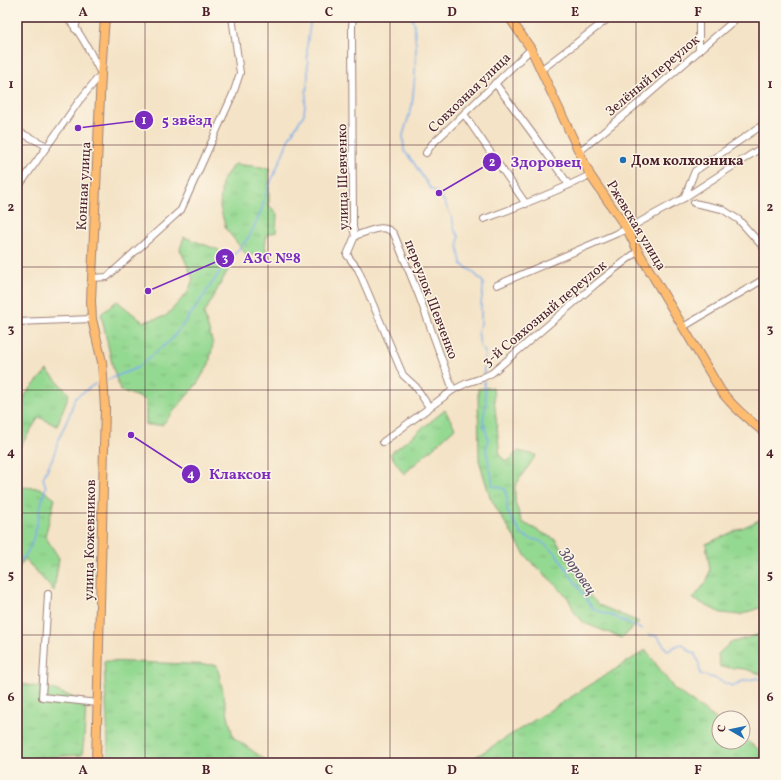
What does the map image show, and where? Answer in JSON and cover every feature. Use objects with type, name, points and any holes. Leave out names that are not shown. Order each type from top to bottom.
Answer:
[{"type":"main road","points":[[101,74],[105,17]]},
{"type":"main road","name":"Ржевская улица","points":[[509,17],[531,49],[590,175],[627,229],[638,251],[721,391],[745,417],[764,432]]},
{"type":"main road","name":"Конная улица","points":[[92,319],[91,301],[101,74]]},
{"type":"main road","name":"улица Кожевников","points":[[92,319],[102,362],[105,408],[96,763]]},
{"type":"street","name":"Конная улица","points":[[66,17],[93,57],[101,74]]},
{"type":"street","points":[[75,29],[77,21],[81,17]]},
{"type":"street","points":[[92,278],[107,277],[181,210],[233,94],[240,73],[232,17]]},
{"type":"street","name":"улица Шевченко","points":[[353,17],[353,219],[355,236],[347,254],[358,268],[403,375],[416,387],[429,407]]},
{"type":"street","points":[[541,70],[605,21],[608,17]]},
{"type":"street","points":[[699,17],[699,51]]},
{"type":"street","name":"Зелёный переулок","points":[[580,151],[642,101],[738,17]]},
{"type":"street","name":"Совхозная улица","points":[[426,153],[432,144],[531,49]]},
{"type":"street","points":[[93,57],[98,57],[102,54]]},
{"type":"street","points":[[17,189],[79,101],[101,74]]},
{"type":"street","points":[[495,83],[569,185]]},
{"type":"street","points":[[464,114],[526,204]]},
{"type":"street","points":[[684,198],[695,171],[764,124]]},
{"type":"street","points":[[17,131],[47,146]]},
{"type":"street","name":"3-й Совхозный переулок","points":[[497,285],[627,229],[684,198],[764,146]]},
{"type":"street","points":[[484,219],[526,204],[590,175]]},
{"type":"street","points":[[694,204],[722,209],[739,220],[764,248]]},
{"type":"street","name":"переулок Шевченко","points":[[355,236],[378,228],[391,230],[394,234],[419,296],[453,390]]},
{"type":"street","name":"3-й Совхозный переулок","points":[[383,442],[453,390],[492,373],[597,283],[638,251]]},
{"type":"street","points":[[683,327],[764,279]]},
{"type":"street","points":[[17,322],[92,319]]},
{"type":"street","points":[[48,594],[42,697],[98,703]]},
{"type":"green space","points":[[234,164],[269,168],[269,205],[277,214],[276,232],[267,234],[265,246],[268,256],[245,253],[226,229],[220,207],[222,181]]},
{"type":"green space","points":[[184,237],[219,250],[229,268],[204,314],[213,344],[209,364],[197,384],[162,425],[146,425],[146,400],[120,390],[113,368],[101,314],[117,301],[143,322],[166,316],[188,292],[193,279],[180,249]]},
{"type":"green space","points":[[47,370],[69,394],[57,426],[39,417],[17,452],[17,419],[20,417],[25,395]]},
{"type":"green space","points":[[493,387],[500,456],[507,462],[518,451],[536,455],[515,486],[515,502],[522,522],[556,540],[590,596],[599,605],[639,622],[622,638],[584,623],[575,613],[568,598],[527,558],[490,497],[479,460],[478,389]]},
{"type":"green space","points":[[445,410],[455,428],[404,474],[390,454]]},
{"type":"green space","points":[[17,487],[40,488],[55,499],[45,536],[59,558],[54,591],[25,559],[17,570]]},
{"type":"green space","points":[[764,518],[764,607],[740,615],[721,613],[693,599],[707,581],[710,570],[706,544]]},
{"type":"green space","points":[[764,633],[764,675],[745,669],[720,667],[718,654],[730,643]]},
{"type":"green space","points":[[646,650],[674,689],[711,715],[711,750],[751,750],[751,744],[764,753],[764,763],[466,763]]},
{"type":"green space","points":[[104,661],[217,665],[233,737],[270,763],[107,763],[108,744]]},
{"type":"green space","points":[[17,683],[55,690],[86,703],[82,755],[33,758],[32,763],[17,763]]},
{"type":"waterway","points":[[107,380],[137,368],[172,339],[221,270],[249,237],[260,214],[267,191],[289,138],[304,114],[308,77],[307,46],[311,17]]},
{"type":"waterway","name":"Здоровец","points":[[411,17],[414,23],[416,47],[415,74],[412,106],[403,135],[404,151],[414,163],[431,189],[439,193],[445,203],[452,218],[455,231],[459,236],[458,243],[462,265],[472,271],[483,282],[481,324],[478,330],[480,346],[485,352],[484,373]]},
{"type":"waterway","name":"Здоровец","points":[[484,381],[486,403],[483,421],[488,439],[486,450],[492,485],[505,489],[507,511],[521,534],[540,541],[555,552],[593,609],[641,629]]},
{"type":"waterway","points":[[17,563],[26,555],[33,539],[46,487],[43,478],[53,457],[75,398],[95,384]]},
{"type":"waterway","name":"Здоровец","points":[[649,635],[657,636],[668,651],[678,645],[683,644],[687,649],[695,654],[699,664],[700,674],[732,686],[743,681],[758,678],[764,683]]},
{"type":"place","name":"5 звёзд","points":[[78,128]]},
{"type":"place","name":"Дом колхозника","points":[[623,160]]},
{"type":"place","name":"Здоровец","points":[[439,193]]},
{"type":"place","name":"АЗС №8","points":[[148,291]]},
{"type":"place","name":"Клаксон","points":[[131,435]]}]
